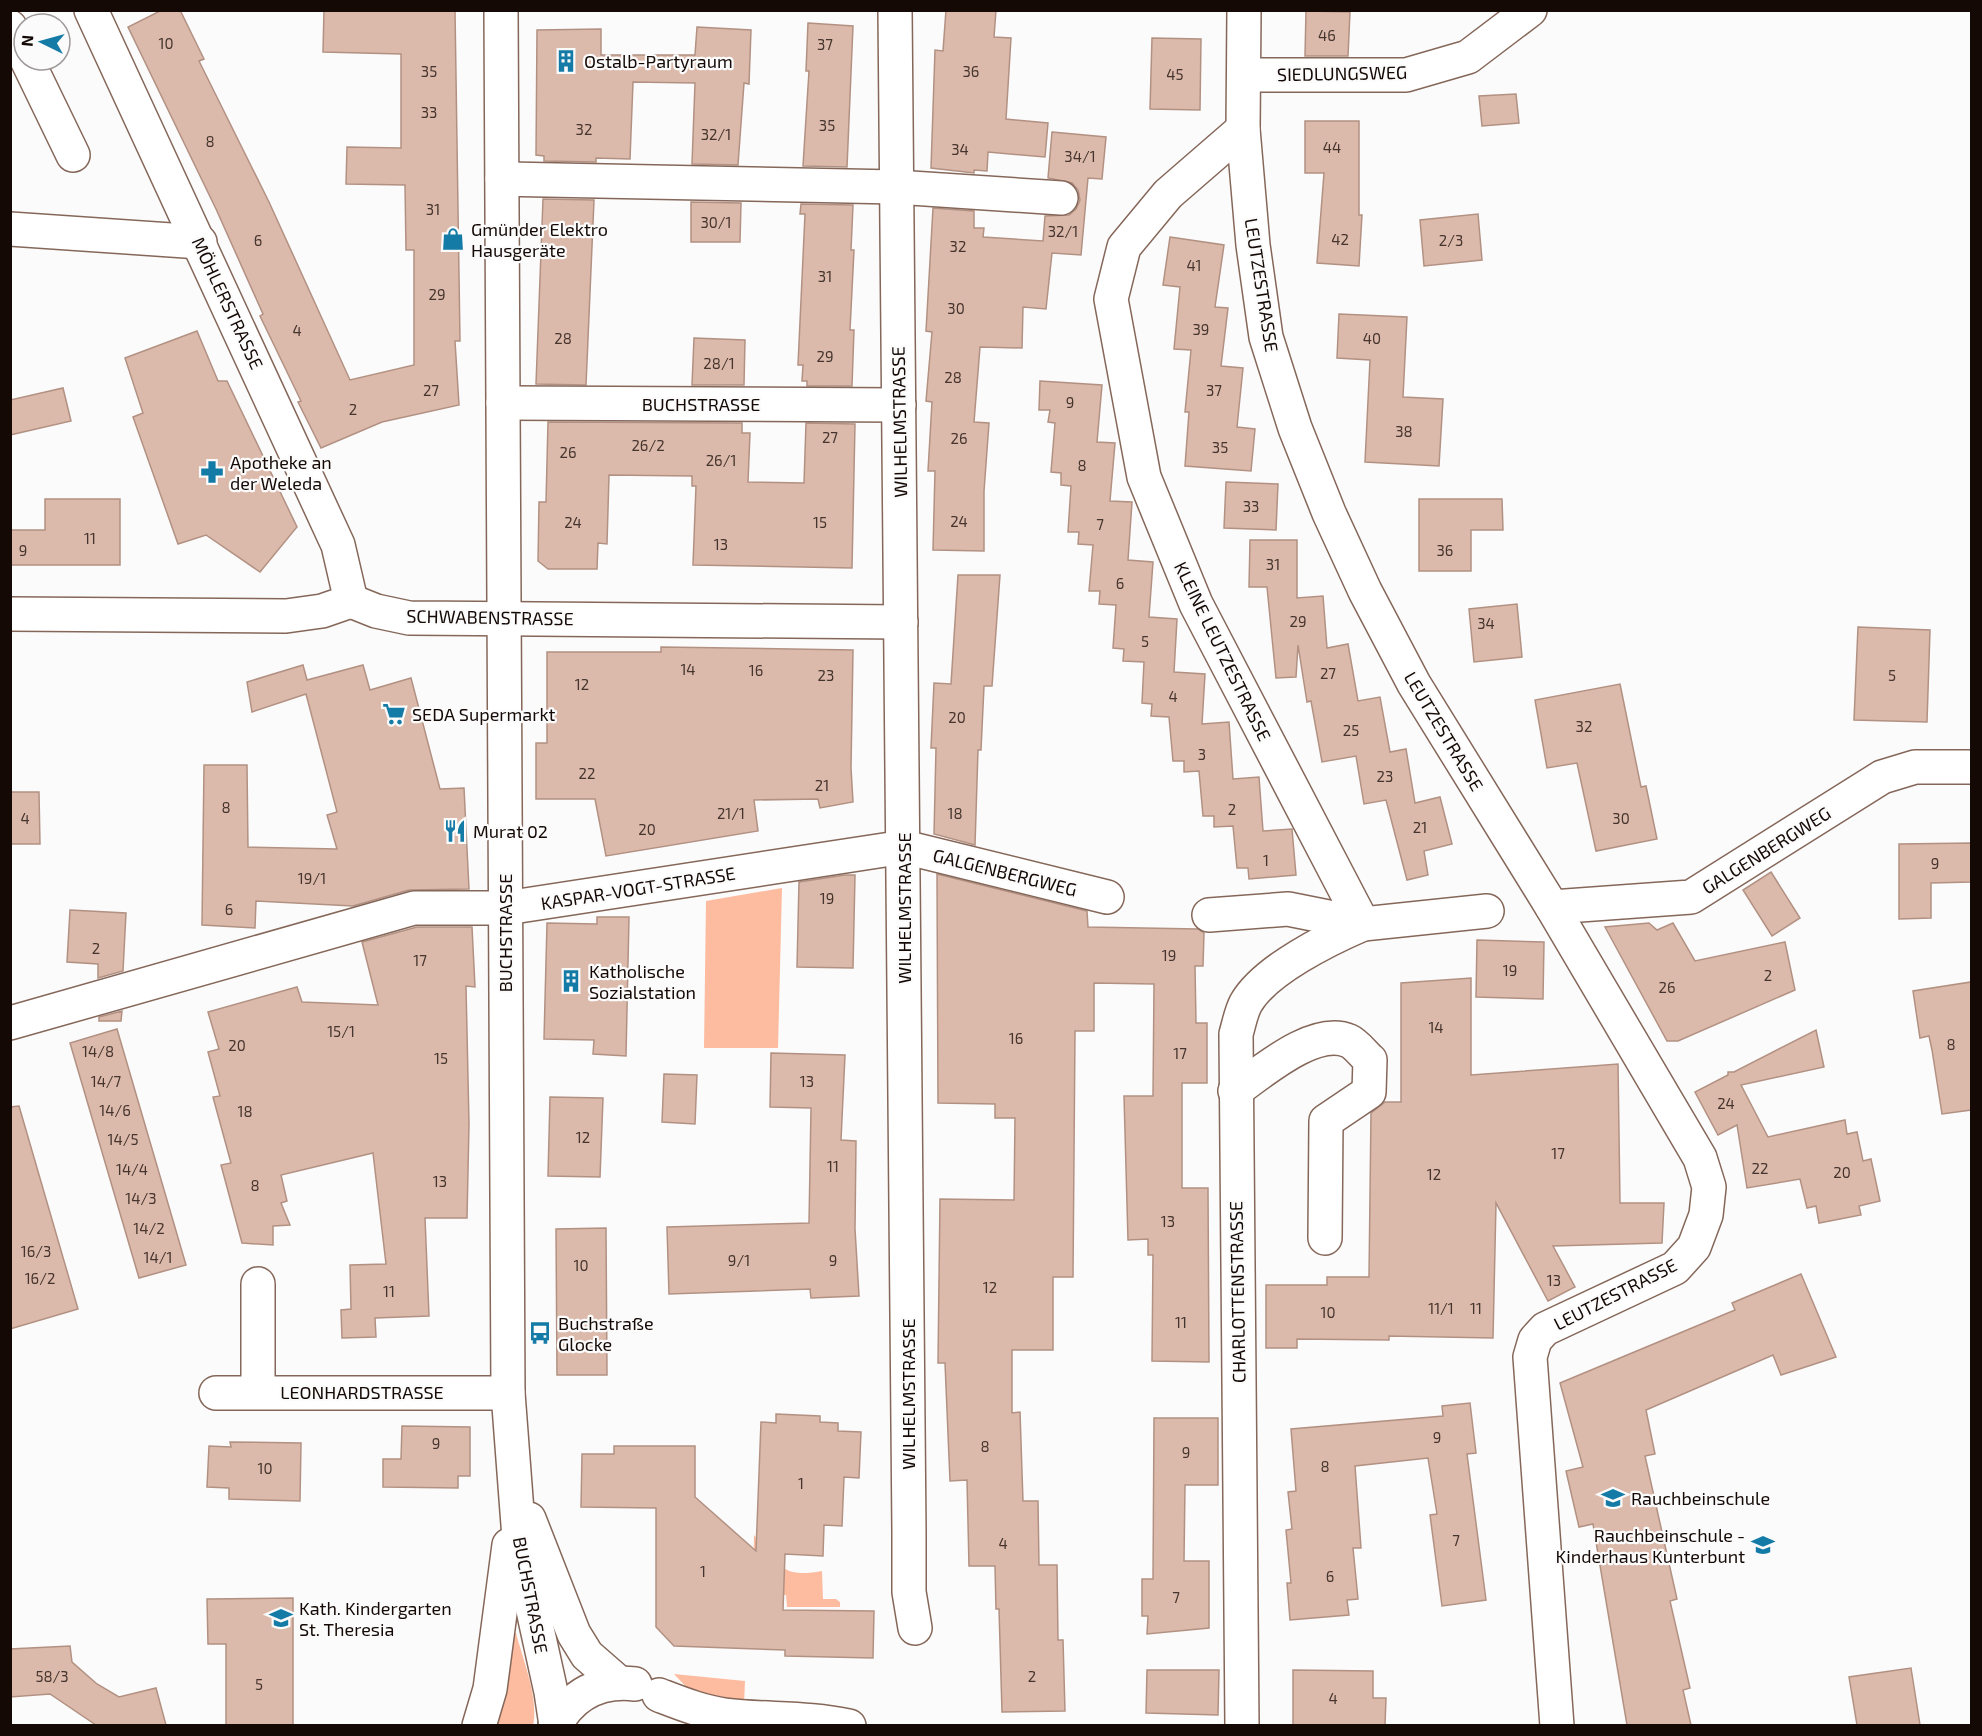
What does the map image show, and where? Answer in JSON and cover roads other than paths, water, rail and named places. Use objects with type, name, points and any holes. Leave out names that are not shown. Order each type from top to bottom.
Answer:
[{"type":"street","name":"MÖHLERSTRASSE","points":[[91,10],[338,545],[351,601]]},
{"type":"street","name":"BUCHSTRASSE","points":[[501,10],[508,1393],[515,1502],[523,1574],[551,1692],[555,1725]]},
{"type":"street","name":"WILHELMSTRASSE","points":[[895,10],[909,1592],[915,1628]]},
{"type":"street","name":"LEUTZESTRASSE","points":[[1244,10],[1243,129],[1253,245],[1266,337],[1294,428],[1360,581],[1414,684],[1552,907],[1700,1158],[1709,1187],[1706,1215],[1694,1247],[1675,1268],[1545,1329],[1535,1340],[1530,1357],[1557,1725]]},
{"type":"street","name":"SIEDLUNGSWEG","points":[[1244,75],[1406,75],[1468,57],[1530,10]]},
{"type":"street","points":[[33,72],[73,155]]},
{"type":"street","name":"KLEINE LEUTZESTRASSE","points":[[1243,129],[1168,194],[1124,246],[1111,299],[1144,477],[1196,604],[1363,924]]},
{"type":"street","points":[[502,179],[896,187],[1061,198]]},
{"type":"street","points":[[10,229],[200,242]]},
{"type":"street","name":"BUCHSTRASSE","points":[[503,403],[899,405]]},
{"type":"street","points":[[10,614],[286,616],[322,611],[351,601]]},
{"type":"street","name":"SCHWABENSTRASSE","points":[[351,601],[376,611],[409,618],[901,622]]},
{"type":"street","name":"GALGENBERGWEG","points":[[1552,907],[1691,897],[1882,777],[1914,767],[1971,767]]},
{"type":"street","name":"GALGENBERGWEG","points":[[904,847],[1107,897]]},
{"type":"street","name":"KASPAR-VOGT-STRASSE","points":[[10,1023],[414,908],[506,908],[904,847]]},
{"type":"street","points":[[1209,915],[1288,909],[1363,924],[1487,911]]},
{"type":"street","name":"CHARLOTTENSTRASSE","points":[[1242,1725],[1236,1034],[1245,1004],[1260,984],[1339,934],[1363,924]]},
{"type":"street","points":[[1235,1091],[1298,1048],[1325,1039],[1348,1041],[1370,1060],[1369,1092],[1326,1121],[1325,1238]]},
{"type":"street","points":[[258,1284],[258,1392]]},
{"type":"street","name":"LEONHARDSTRASSE","points":[[216,1393],[508,1393]]},
{"type":"street","name":"BUCHSTRASSE","points":[[512,1464],[538,1544],[574,1634],[587,1655],[618,1682]]},
{"type":"street","points":[[479,1725],[489,1689],[515,1502]]},
{"type":"street","points":[[555,1725],[566,1708],[580,1694],[599,1685],[618,1682],[640,1685],[659,1695],[700,1710],[725,1715],[822,1720],[849,1725]]},
{"type":"street","points":[[659,1695],[676,1712],[682,1725]]},
{"type":"place","name":"Ostalb-Partyraum","points":[[566,61]]},
{"type":"place","name":"Gmünder Elektro Hausgeräte","points":[[453,239]]},
{"type":"place","name":"Apotheke an der Weleda","points":[[212,472]]},
{"type":"place","name":"SEDA Supermarkt","points":[[394,714]]},
{"type":"place","name":"Murat 02","points":[[455,831]]},
{"type":"place","name":"Katholische Sozialstation","points":[[571,981]]},
{"type":"place","name":"Buchstraße Glocke","points":[[540,1333]]},
{"type":"place","name":"Rauchbeinschule","points":[[1613,1498]]},
{"type":"place","name":"Rauchbeinschule - Kinderhaus Kunterbunt","points":[[1763,1545]]},
{"type":"place","name":"Kath. Kindergarten St. Theresia","points":[[281,1618]]}]
